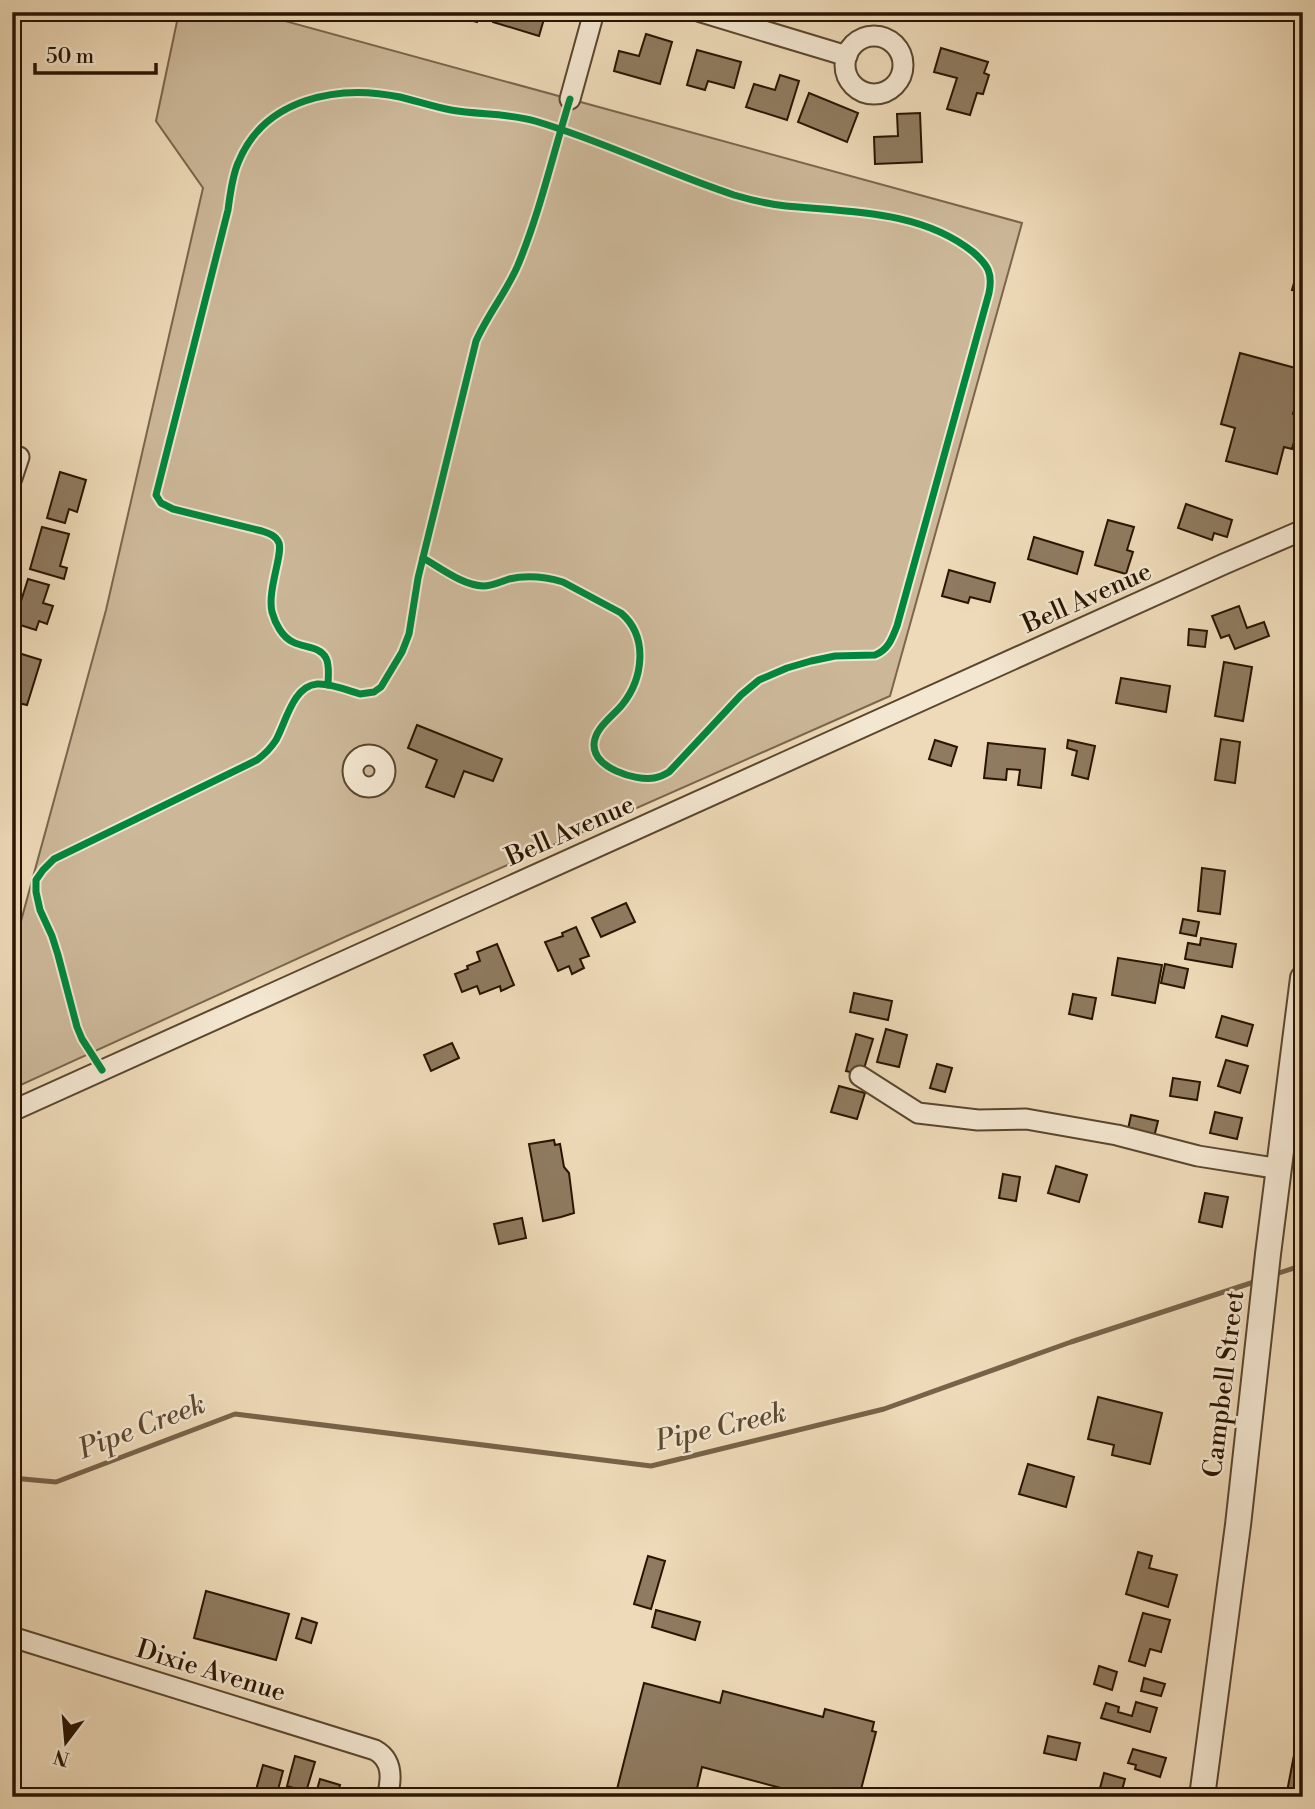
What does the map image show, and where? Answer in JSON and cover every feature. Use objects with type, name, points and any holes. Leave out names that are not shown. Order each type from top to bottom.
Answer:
[{"type":"street","points":[[570,99],[594,12]]},
{"type":"street","points":[[701,12],[847,56]]},
{"type":"street","points":[[12,478],[19,457]]},
{"type":"street","name":"Bell Avenue","points":[[12,1111],[1303,530]]},
{"type":"street","name":"Campbell Street","points":[[1202,1797],[1238,1524],[1268,1254],[1303,978]]},
{"type":"street","points":[[860,1076],[918,1113],[978,1120],[1026,1119],[1117,1135],[1198,1156],[1280,1169]]},
{"type":"street","name":"Dixie Avenue","points":[[12,1637],[368,1747],[382,1754],[388,1764],[390,1778],[387,1797]]},
{"type":"shaded area","points":[[179,12],[252,12],[1022,223],[890,696],[347,936],[12,1089],[12,954],[106,610],[203,188],[156,121]]},
{"type":"building","points":[[441,12],[480,12],[477,22]]},
{"type":"building","points":[[495,12],[546,12],[539,36],[493,22]]},
{"type":"building","points":[[646,34],[672,42],[660,84],[614,71],[619,51],[639,56]]},
{"type":"building","points":[[941,48],[988,62],[984,73],[989,75],[983,94],[977,93],[970,115],[947,109],[957,78],[934,72]]},
{"type":"building","points":[[697,50],[741,62],[734,88],[708,81],[705,90],[687,85]]},
{"type":"building","points":[[780,75],[799,81],[787,120],[746,107],[754,84],[775,90]]},
{"type":"building","points":[[809,93],[858,113],[847,142],[798,122]]},
{"type":"building","points":[[920,113],[922,162],[875,164],[874,137],[898,136],[897,114]]},
{"type":"building","points":[[1297,272],[1303,273],[1303,293],[1292,290]]},
{"type":"building","points":[[1240,353],[1303,370],[1293,414],[1301,417],[1292,449],[1284,447],[1277,474],[1226,461],[1235,428],[1221,424]]},
{"type":"building","points":[[60,472],[86,480],[77,512],[69,509],[65,523],[47,518]]},
{"type":"building","points":[[1186,504],[1232,520],[1227,537],[1214,533],[1212,540],[1178,528]]},
{"type":"building","points":[[1108,520],[1134,527],[1127,550],[1133,552],[1126,574],[1095,565]]},
{"type":"building","points":[[42,527],[69,534],[60,566],[67,568],[64,579],[30,569]]},
{"type":"building","points":[[1034,537],[1083,552],[1077,574],[1028,559]]},
{"type":"building","points":[[949,570],[995,583],[990,602],[970,597],[968,603],[942,596]]},
{"type":"building","points":[[28,579],[49,585],[43,603],[53,606],[47,624],[39,621],[36,630],[14,623]]},
{"type":"building","points":[[1239,606],[1247,628],[1264,622],[1269,636],[1235,649],[1229,635],[1221,638],[1212,616]]},
{"type":"building","points":[[1189,629],[1207,631],[1205,647],[1188,645]]},
{"type":"building","points":[[12,651],[41,660],[27,705],[14,702],[12,709]]},
{"type":"building","points":[[1224,662],[1252,667],[1243,721],[1215,716]]},
{"type":"building","points":[[1121,678],[1170,686],[1166,712],[1116,703]]},
{"type":"building","points":[[417,725],[502,759],[493,781],[464,771],[454,797],[426,787],[437,760],[408,748]]},
{"type":"building","points":[[1221,739],[1240,742],[1235,783],[1215,780]]},
{"type":"building","points":[[935,740],[957,747],[951,766],[929,759]]},
{"type":"building","points":[[1068,740],[1095,746],[1088,779],[1072,775],[1077,751],[1067,748]]},
{"type":"building","points":[[988,743],[1045,749],[1041,788],[1018,785],[1020,770],[1007,769],[1006,780],[984,778]]},
{"type":"building","points":[[1202,868],[1225,871],[1220,914],[1198,911]]},
{"type":"building","points":[[626,903],[635,922],[601,937],[592,918]]},
{"type":"building","points":[[1183,919],[1199,922],[1196,936],[1180,933]]},
{"type":"building","points":[[576,927],[589,956],[580,959],[584,968],[572,974],[569,966],[558,971],[545,942],[563,936],[562,933]]},
{"type":"building","points":[[1201,938],[1236,944],[1232,967],[1185,959],[1188,943],[1200,945]]},
{"type":"building","points":[[497,944],[514,985],[501,991],[500,986],[480,994],[477,986],[462,992],[455,974],[480,961],[477,952]]},
{"type":"building","points":[[1118,958],[1162,965],[1155,1003],[1112,995]]},
{"type":"building","points":[[1165,964],[1188,969],[1184,988],[1161,983]]},
{"type":"building","points":[[854,993],[892,1001],[888,1020],[850,1012]]},
{"type":"building","points":[[1073,994],[1096,998],[1092,1019],[1069,1014]]},
{"type":"building","points":[[1222,1016],[1253,1025],[1247,1046],[1216,1037]]},
{"type":"building","points":[[886,1029],[907,1035],[899,1067],[877,1062]]},
{"type":"building","points":[[856,1034],[873,1039],[862,1075],[846,1071]]},
{"type":"building","points":[[452,1043],[459,1058],[431,1071],[424,1055]]},
{"type":"building","points":[[1226,1060],[1248,1066],[1240,1093],[1218,1086]]},
{"type":"building","points":[[937,1064],[952,1068],[945,1092],[930,1088]]},
{"type":"building","points":[[1173,1078],[1200,1082],[1197,1100],[1170,1096]]},
{"type":"building","points":[[839,1086],[865,1093],[857,1119],[831,1112]]},
{"type":"building","points":[[1215,1112],[1242,1118],[1237,1139],[1210,1133]]},
{"type":"building","points":[[1131,1115],[1158,1121],[1153,1141],[1127,1134]]},
{"type":"building","points":[[554,1140],[555,1145],[560,1144],[564,1167],[569,1173],[574,1213],[543,1221],[529,1144]]},
{"type":"building","points":[[1056,1166],[1087,1175],[1079,1202],[1048,1193]]},
{"type":"building","points":[[1003,1174],[1020,1177],[1016,1201],[999,1198]]},
{"type":"building","points":[[1205,1193],[1228,1197],[1222,1227],[1199,1222]]},
{"type":"building","points":[[522,1218],[526,1238],[499,1244],[494,1224]]},
{"type":"building","points":[[1098,1397],[1162,1413],[1150,1464],[1112,1455],[1114,1445],[1088,1439]]},
{"type":"building","points":[[1028,1464],[1074,1477],[1066,1507],[1019,1494]]},
{"type":"building","points":[[1138,1552],[1152,1556],[1149,1568],[1177,1575],[1168,1607],[1126,1594]]},
{"type":"building","points":[[648,1556],[665,1561],[651,1609],[634,1604]]},
{"type":"building","points":[[206,1591],[289,1614],[276,1660],[194,1638]]},
{"type":"building","points":[[656,1610],[700,1622],[695,1640],[652,1627]]},
{"type":"building","points":[[1143,1613],[1170,1620],[1161,1652],[1150,1649],[1145,1666],[1129,1661]]},
{"type":"building","points":[[302,1618],[317,1623],[311,1643],[296,1638]]},
{"type":"building","points":[[1099,1666],[1117,1672],[1112,1690],[1094,1684]]},
{"type":"building","points":[[1144,1678],[1165,1684],[1161,1696],[1141,1691]]},
{"type":"building","points":[[644,1683],[720,1703],[723,1691],[823,1717],[825,1709],[874,1722],[872,1731],[876,1732],[859,1797],[815,1797],[702,1767],[695,1797],[615,1797]]},
{"type":"building","points":[[1136,1702],[1157,1708],[1150,1732],[1101,1718],[1106,1703],[1119,1707],[1118,1712],[1132,1716]]},
{"type":"building","points":[[1048,1736],[1080,1743],[1076,1760],[1044,1753]]},
{"type":"building","points":[[1133,1749],[1166,1758],[1160,1777],[1135,1769],[1136,1765],[1128,1763]]},
{"type":"building","points":[[1294,1755],[1303,1756],[1303,1797],[1286,1797]]},
{"type":"building","points":[[295,1756],[315,1762],[306,1792],[287,1786]]},
{"type":"building","points":[[263,1765],[283,1771],[276,1797],[254,1797]]},
{"type":"building","points":[[1104,1773],[1125,1779],[1121,1794],[1100,1788]]},
{"type":"building","points":[[320,1779],[340,1785],[337,1797],[315,1797]]},
{"type":"waterway","name":"Pipe Creek","points":[[1273,1275],[1303,1265]]},
{"type":"waterway","name":"Pipe Creek","points":[[12,1478],[56,1482],[235,1414],[651,1466],[884,1409],[1071,1342],[1257,1281]]},
{"type":"cycle path","points":[[328,685],[328,664],[323,654],[289,640],[279,629],[273,616],[271,603],[280,548],[276,538],[262,531],[173,509],[161,503],[156,495],[228,210],[236,168],[250,141],[266,123],[284,110],[328,95],[376,93],[451,110],[525,118],[740,197],[779,205],[859,212],[931,228],[953,238],[973,252],[988,270],[989,293],[897,626],[889,644],[875,655],[835,656],[811,661],[759,680],[741,695],[669,772],[656,778],[626,775],[600,760],[596,752],[594,744],[597,733],[629,695],[638,671],[640,658],[636,634],[621,613],[563,582],[523,577],[490,585],[475,585],[423,558]]},
{"type":"cycle path","points":[[102,1070],[77,1027],[52,936],[40,910],[36,880],[54,859],[257,760],[274,743],[291,706],[309,686],[327,685],[360,694],[374,692],[381,687],[402,652],[409,634],[418,578],[476,341],[514,275],[526,245],[570,99]]}]
